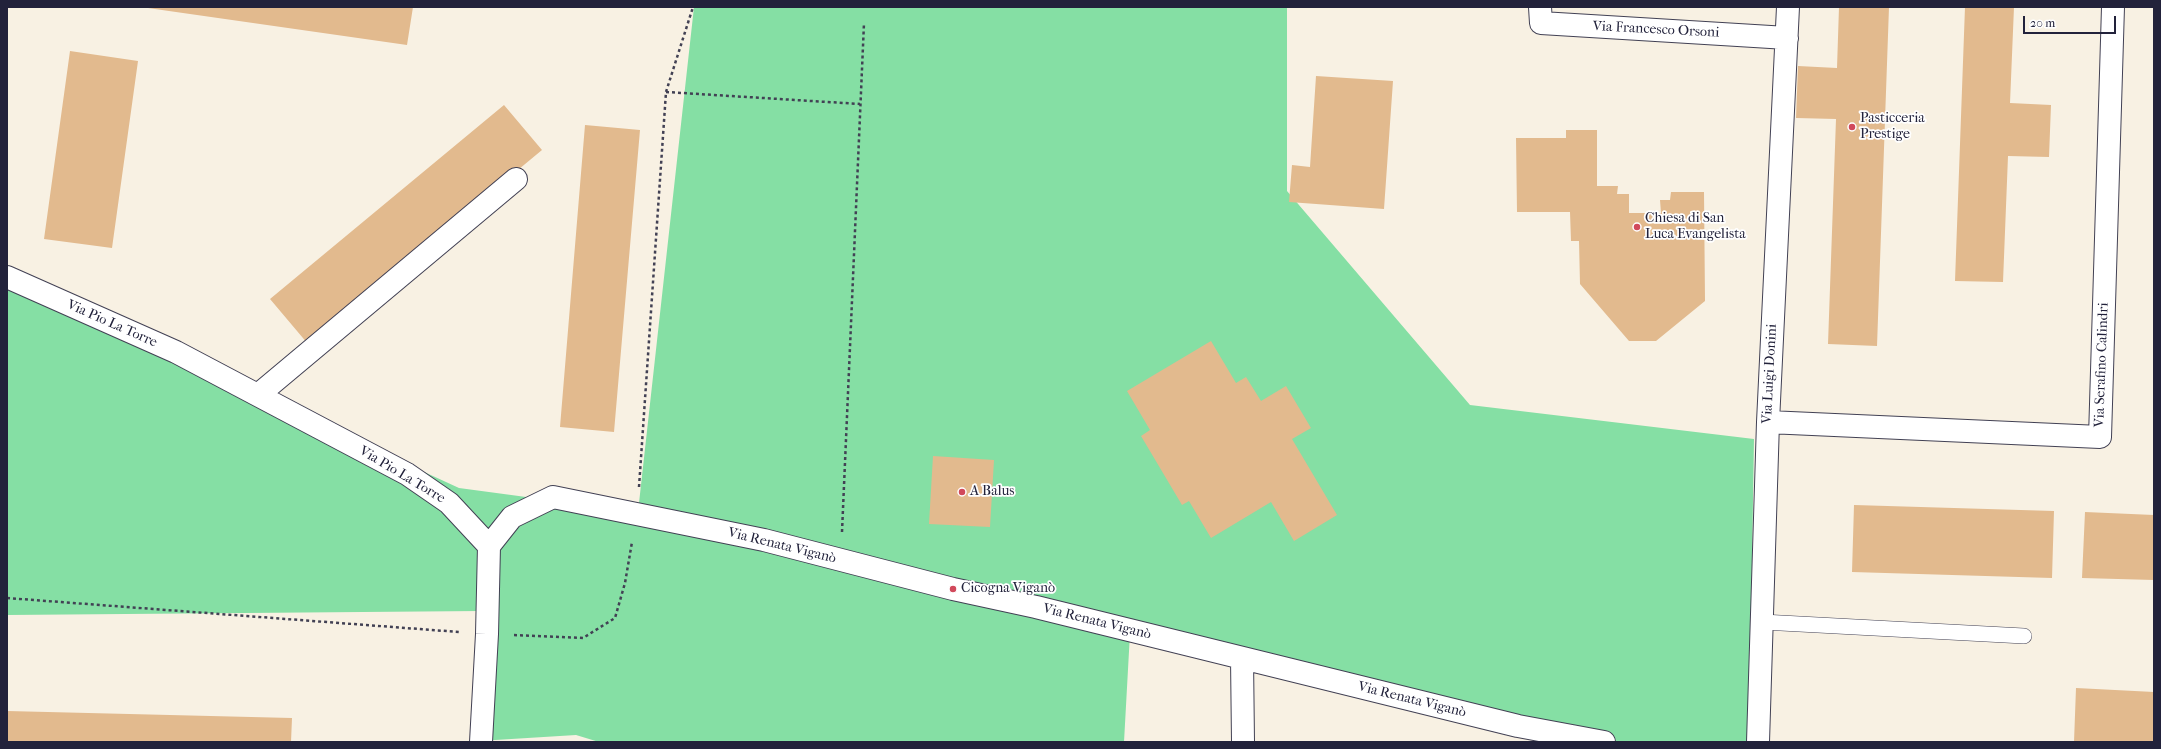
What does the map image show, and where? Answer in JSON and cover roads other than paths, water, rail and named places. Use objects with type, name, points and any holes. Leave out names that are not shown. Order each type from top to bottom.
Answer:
[{"type":"street","name":"Via Francesco Orsoni","points":[[1540,7],[1541,23],[1788,38]]},
{"type":"street","name":"Via Luigi Donini","points":[[1758,742],[1768,422],[1788,38],[1788,7]]},
{"type":"street","name":"Via Serafino Calindri","points":[[1768,422],[2100,437],[2113,7]]},
{"type":"street","points":[[258,395],[516,179]]},
{"type":"street","name":"Via Pio La Torre","points":[[7,277],[176,352],[407,474],[449,503],[489,546]]},
{"type":"street","name":"Via Renata Viganò","points":[[489,546],[512,517],[553,497],[764,540],[1242,658],[1516,734],[1604,742]]},
{"type":"street","points":[[481,742],[487,634],[489,546]]},
{"type":"street","points":[[1242,658],[1243,742]]},
{"type":"lane","points":[[1762,622],[2024,636]]},
{"type":"place","name":"Pasticceria Prestige","points":[[1852,127]]},
{"type":"place","name":"Chiesa di San Luca Evangelista","points":[[1637,227]]},
{"type":"place","name":"A Balus","points":[[962,492]]},
{"type":"place","name":"Cicogna Viganò","points":[[953,589]]}]
